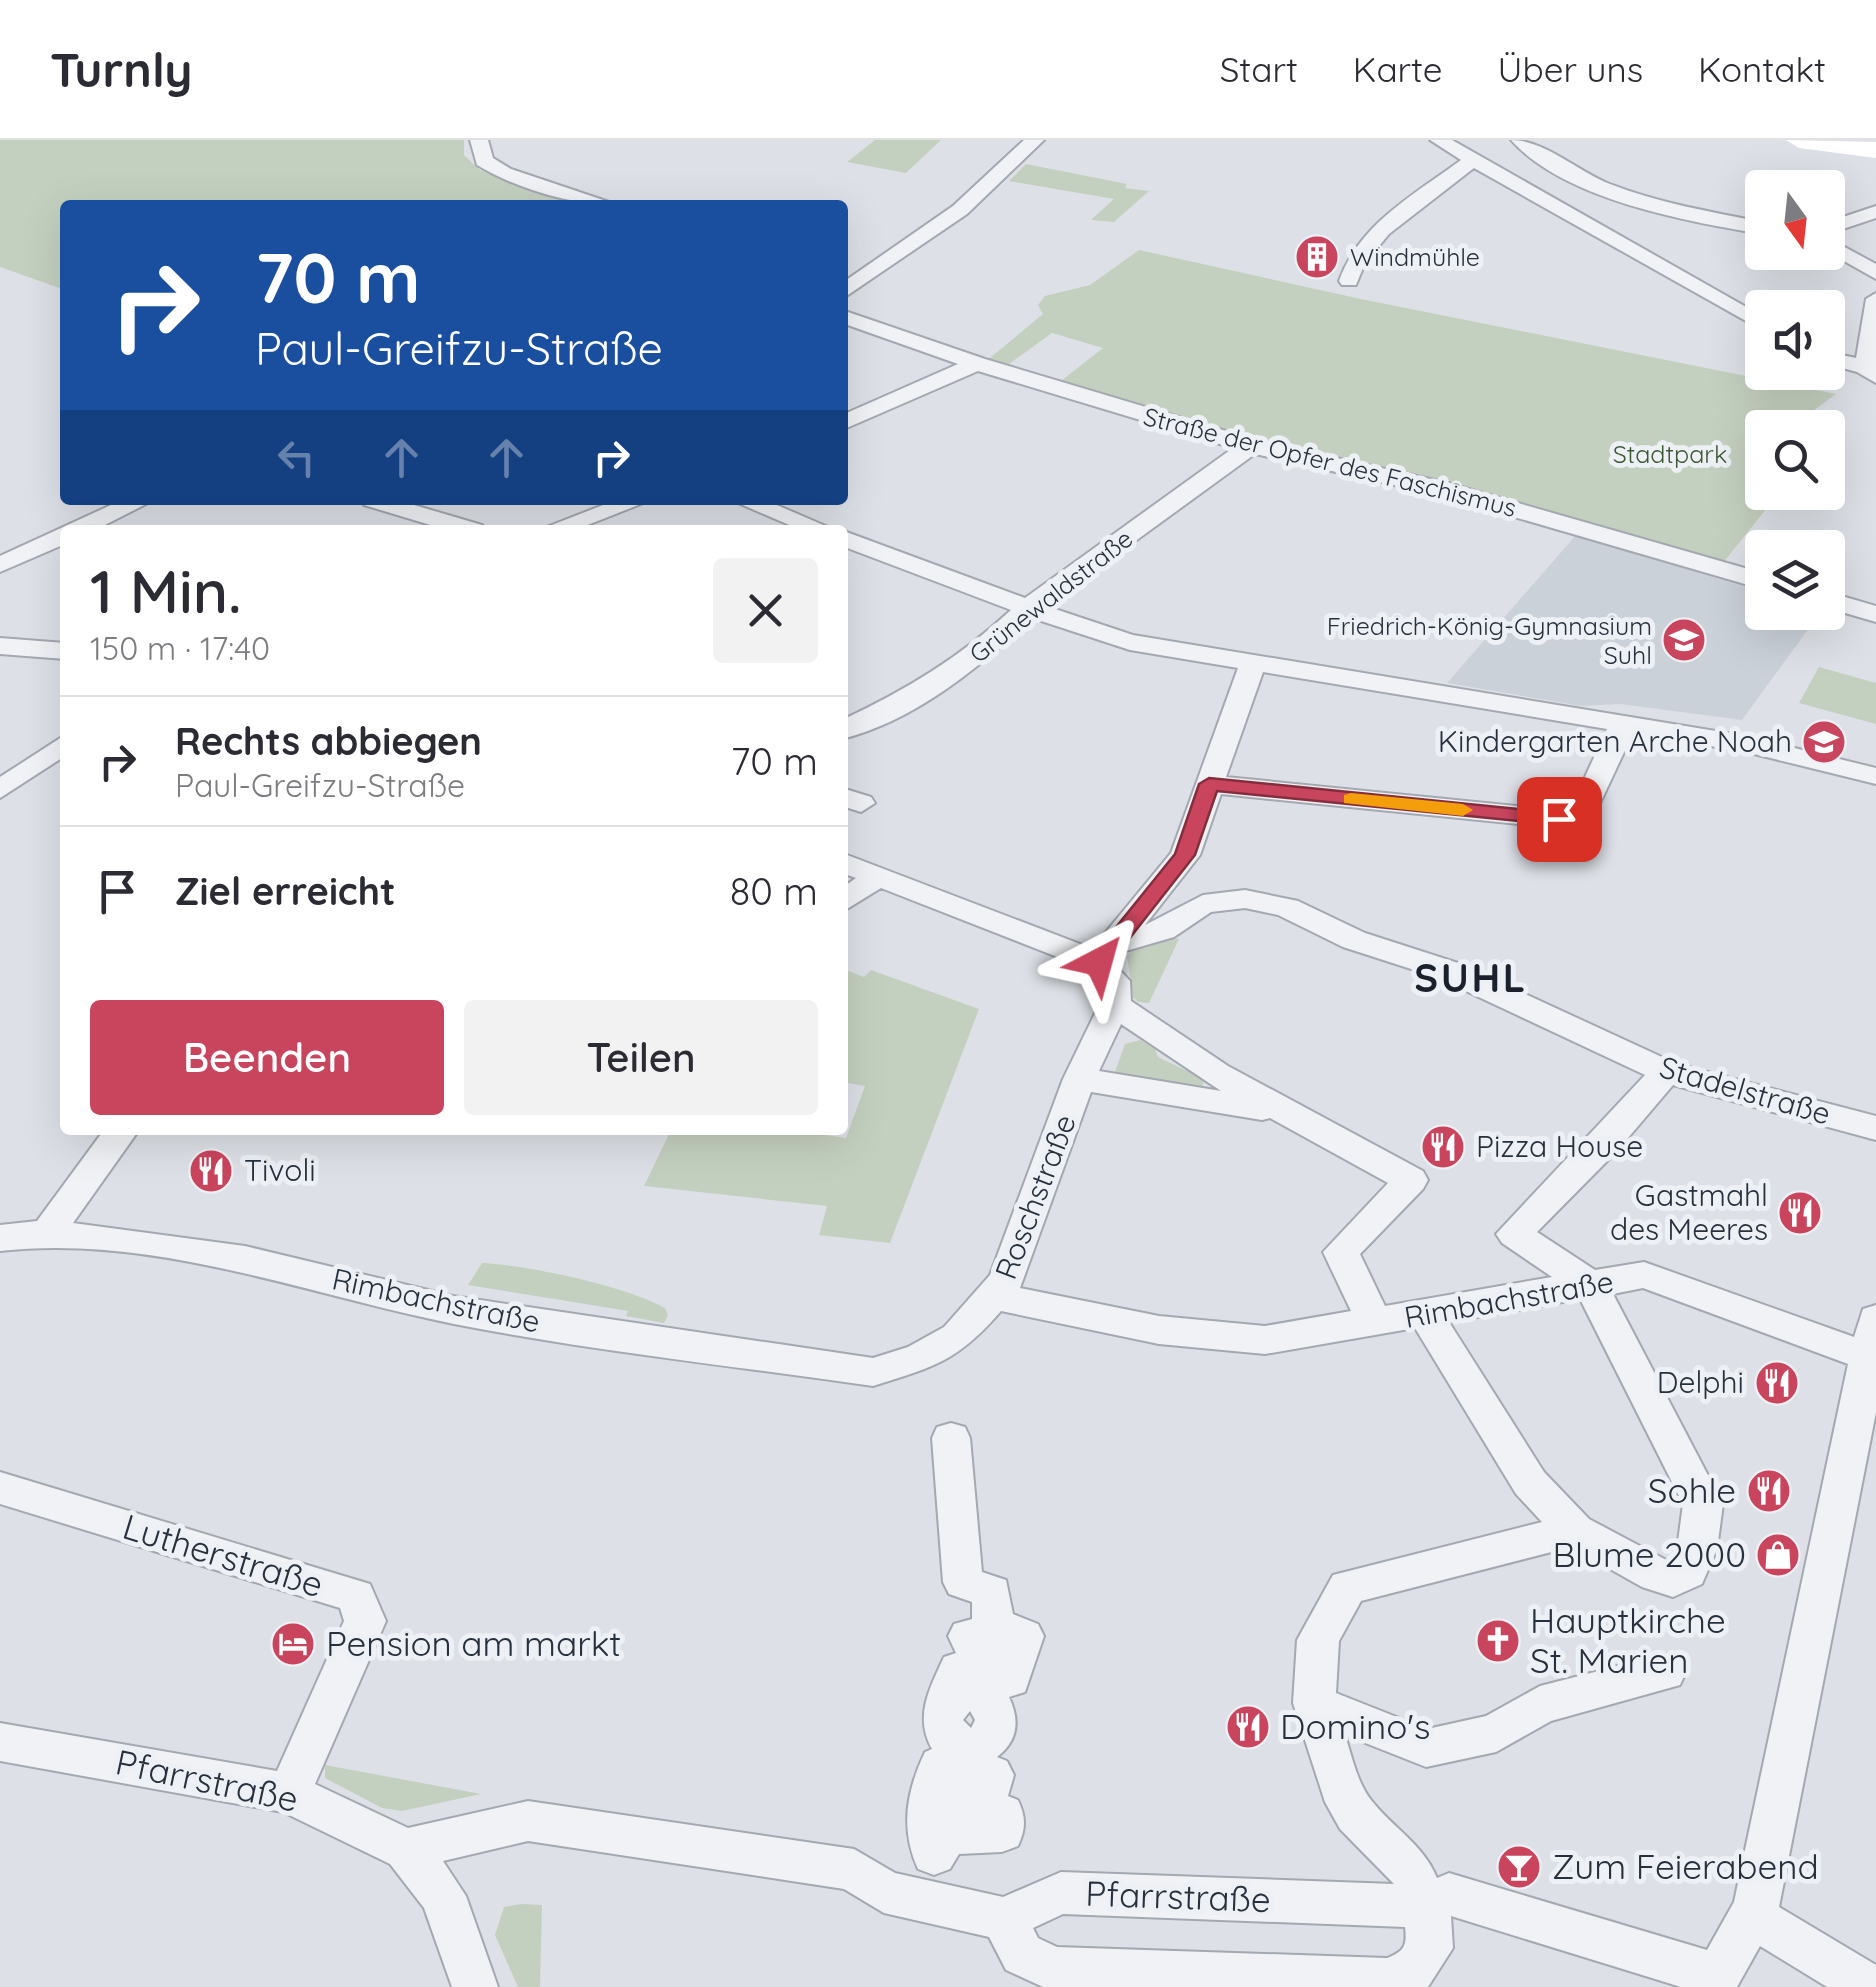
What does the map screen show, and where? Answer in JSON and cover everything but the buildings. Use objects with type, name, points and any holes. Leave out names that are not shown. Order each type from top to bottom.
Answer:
[{"type":"main road","points":[[1798,140],[1876,150]]},
{"type":"street","points":[[479,140],[484,160],[504,173],[592,200]]},
{"type":"street","points":[[848,289],[960,210],[1035,140]]},
{"type":"street","points":[[1440,140],[1745,314]]},
{"type":"street","points":[[1526,145],[1558,166],[1678,213],[1745,225]]},
{"type":"street","points":[[1349,281],[1352,261],[1383,230],[1473,160]]},
{"type":"street","points":[[1845,222],[1876,212]]},
{"type":"street","points":[[1845,254],[1876,273]]},
{"type":"street","points":[[1845,363],[1870,371],[1876,299]]},
{"type":"street","name":"Straße der Opfer des Faschismus","points":[[848,318],[978,364],[1252,446],[1440,488],[1745,575]]},
{"type":"street","points":[[848,420],[978,364]]},
{"type":"street","name":"Grünewaldstraße","points":[[848,722],[924,692],[982,651],[1029,607],[1252,446]]},
{"type":"street","points":[[87,525],[131,505]]},
{"type":"street","points":[[389,505],[456,525]]},
{"type":"street","points":[[565,525],[624,505]]},
{"type":"street","points":[[756,505],[810,525]]},
{"type":"street","points":[[0,564],[60,537]]},
{"type":"street","points":[[848,539],[1130,642],[1622,727],[1746,744],[1876,776]]},
{"type":"street","points":[[1845,605],[1876,614]]},
{"type":"street","points":[[0,646],[60,651]]},
{"type":"street","points":[[1107,951],[1185,855],[1252,662]]},
{"type":"street","points":[[1209,784],[1559,819],[1586,806],[1622,727]]},
{"type":"street","points":[[0,790],[60,747]]},
{"type":"street","points":[[848,864],[1107,951]]},
{"type":"street","points":[[848,898],[877,876]]},
{"type":"street","name":"Stadelstraße","points":[[1107,951],[1163,930],[1203,904],[1246,899],[1288,908],[1354,940],[1447,970],[1666,1072],[1876,1128]]},
{"type":"street","points":[[1107,951],[1115,1005],[1216,1074],[1287,1113]]},
{"type":"street","name":"Roschstraße","points":[[873,1372],[920,1358],[957,1337],[997,1297],[1079,1079],[1115,1005]]},
{"type":"street","points":[[1439,1312],[1530,1484],[1575,1530],[1656,1576],[1674,1580],[1688,1572],[1698,1549],[1704,1504],[1590,1285],[1514,1234],[1604,1144],[1666,1072]]},
{"type":"street","points":[[1079,1079],[1287,1113]]},
{"type":"street","name":"Rimbachstraße","points":[[1287,1113],[1412,1180],[1342,1252],[1375,1324]]},
{"type":"street","points":[[46,1233],[118,1135]]},
{"type":"street","name":"Rimbachstraße","points":[[0,1238],[46,1233],[245,1260],[453,1310],[873,1372]]},
{"type":"street","name":"Rimbachstraße","points":[[997,1297],[1159,1330],[1265,1340],[1644,1275],[1872,1338]]},
{"type":"street","points":[[1715,1982],[1753,1913],[1872,1338]]},
{"type":"street","points":[[952,1438],[963,1582],[974,1620],[1014,1669],[1010,1679],[959,1670],[940,1724],[950,1739],[957,1774],[992,1775],[990,1789],[957,1793],[955,1805],[1002,1814],[1002,1832],[951,1834],[934,1850],[926,1824],[952,1755]]},
{"type":"street","name":"Lutherstraße","points":[[0,1488],[356,1596],[364,1621],[289,1793]]},
{"type":"street","points":[[406,1848],[528,1821],[854,1870],[884,1892],[1054,1969],[1387,1980],[1417,1969],[1430,1948],[1437,1900],[1356,1815],[1340,1788],[1314,1703],[1318,1640],[1348,1586],[1575,1530]]},
{"type":"street","points":[[1314,1703],[1426,1748],[1496,1733],[1540,1705],[1666,1672]]},
{"type":"street","name":"Pfarrstraße","points":[[0,1742],[289,1793],[406,1848],[444,1896],[475,1987]]},
{"type":"street","name":"Pfarrstraße","points":[[1016,1953],[1061,1894],[1437,1900],[1715,1982]]},
{"type":"street","points":[[1753,1913],[1870,1987]]},
{"type":"shaded area","points":[[1576,535],[1745,587],[1745,630],[1808,630],[1742,720],[1620,704],[1581,706],[1447,683]]},
{"type":"green space","points":[[0,140],[464,140],[464,155],[480,170],[567,200],[60,200],[60,288],[0,267]]},
{"type":"green space","points":[[875,140],[941,140],[906,173],[847,162]]},
{"type":"green space","points":[[1026,164],[1149,191],[1114,222],[1091,220],[1114,199],[1009,181]]},
{"type":"green space","name":"Stadtpark","points":[[1139,250],[1745,376],[1745,390],[1816,390],[1836,394],[1814,410],[1745,410],[1745,510],[1765,510],[1749,530],[1745,530],[1722,564],[1253,443],[1057,384],[1103,348],[1052,333],[1005,367],[985,362],[1043,314],[1038,305],[1045,296],[1090,285]]},
{"type":"green space","points":[[1819,667],[1876,683],[1876,724],[1799,703]]},
{"type":"green space","points":[[1179,939],[1149,1003],[1138,1002],[1133,997],[1127,956],[1135,948]]},
{"type":"green space","points":[[871,970],[979,1009],[890,1243],[819,1235],[827,1206],[644,1186],[669,1135],[846,1138],[865,1086],[848,1083],[848,971],[864,977]]},
{"type":"green space","points":[[1140,1040],[1155,1049],[1158,1057],[1204,1079],[1202,1089],[1115,1072],[1125,1044]]},
{"type":"green space","points":[[482,1263],[549,1272],[602,1285],[648,1300],[665,1308],[668,1315],[664,1323],[626,1316],[628,1311],[468,1285]]},
{"type":"green space","points":[[325,1765],[481,1794],[402,1811],[382,1808],[325,1778]]},
{"type":"green space","points":[[542,1905],[540,1987],[518,1987],[495,1935],[504,1907]]},
{"type":"slow traffic","points":[[1351,799],[1463,810]]},
{"type":"place","name":"Windmühle","points":[[1317,257]]},
{"type":"place","name":"Friedrich-König-Gymnasium Suhl","points":[[1684,640]]},
{"type":"place","name":"Kindergarten Arche Noah","points":[[1824,742]]},
{"type":"place","name":"Pizza House","points":[[1443,1147]]},
{"type":"place","name":"Tivoli","points":[[211,1171]]},
{"type":"place","name":"Gastmahl des Meeres","points":[[1800,1213]]},
{"type":"place","name":"Delphi","points":[[1777,1383]]},
{"type":"place","name":"Sohle","points":[[1769,1491]]},
{"type":"place","name":"Blume 2000","points":[[1778,1555]]},
{"type":"place","name":"Hauptkirche St. Marien","points":[[1498,1641]]},
{"type":"place","name":"Pension am markt","points":[[293,1644]]},
{"type":"place","name":"Domino's","points":[[1248,1727]]},
{"type":"place","name":"Zum Feierabend","points":[[1519,1867]]},
{"type":"district","name":"SUHL","points":[[1471,978]]},
{"type":"route","points":[[1099,962],[1185,855],[1209,784],[1559,819]]}]
